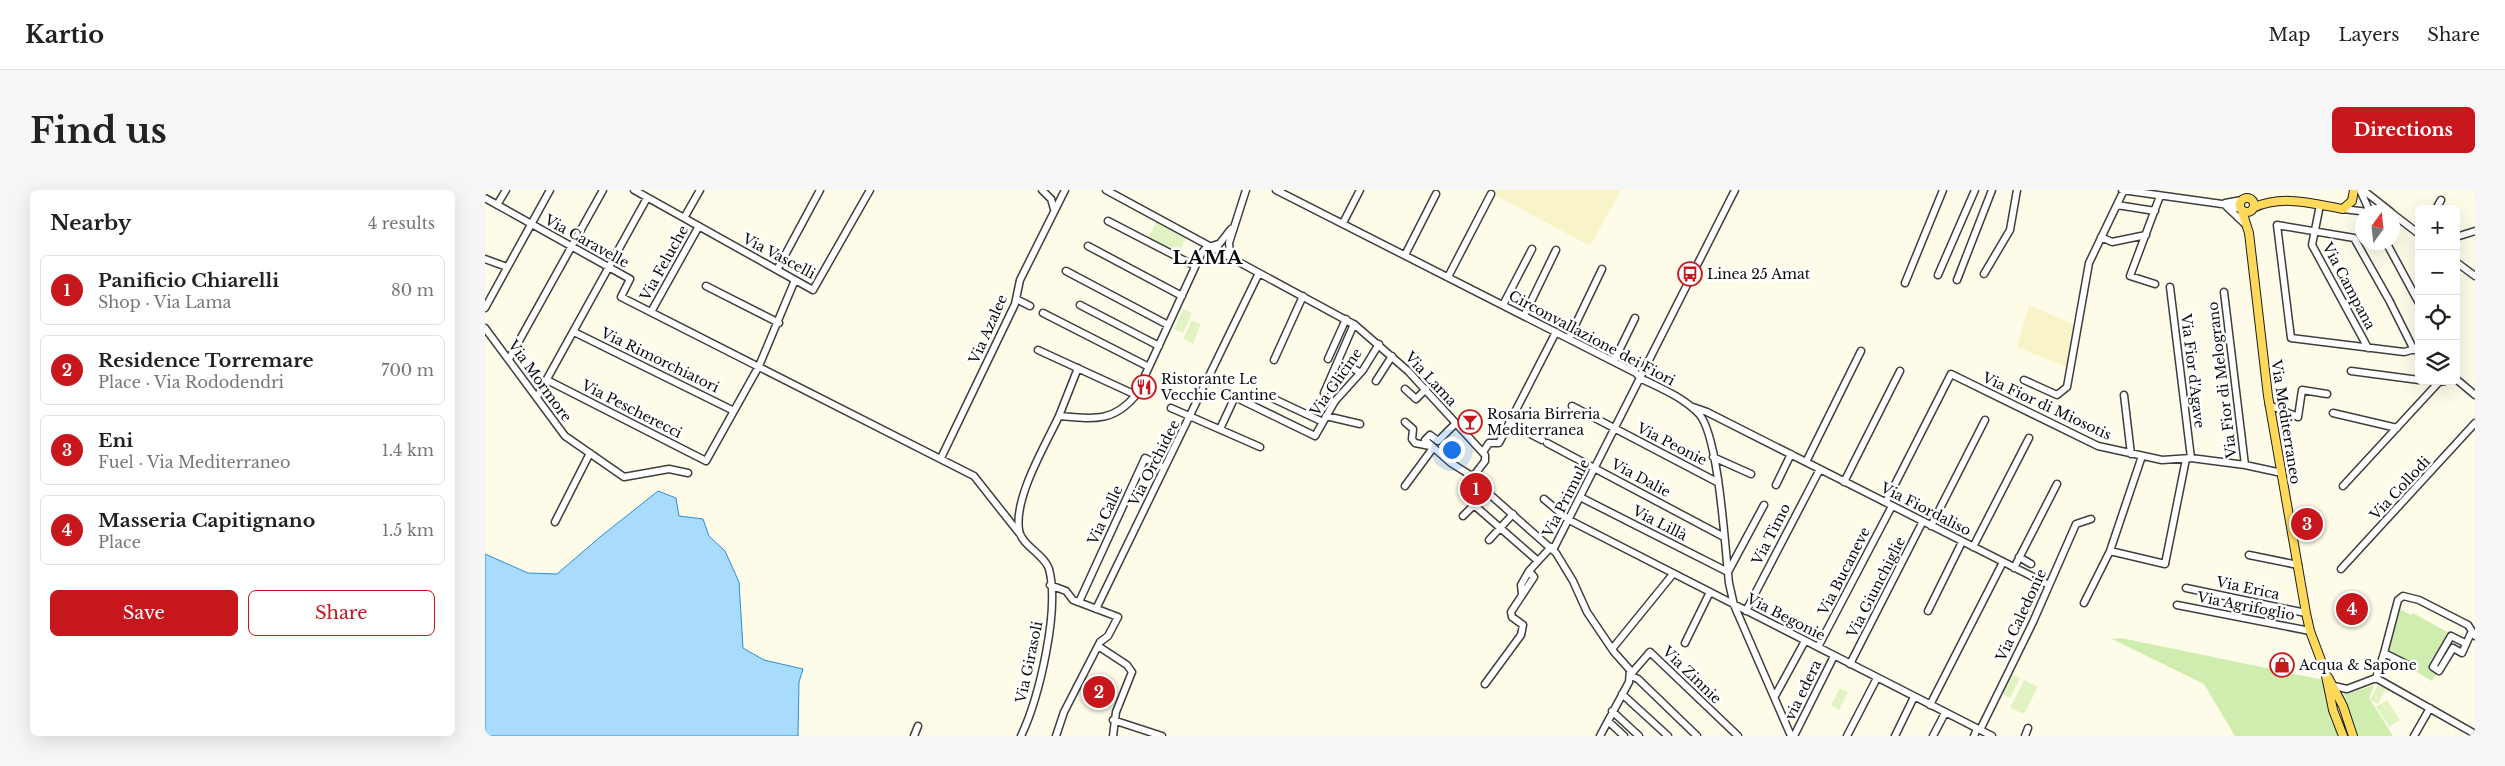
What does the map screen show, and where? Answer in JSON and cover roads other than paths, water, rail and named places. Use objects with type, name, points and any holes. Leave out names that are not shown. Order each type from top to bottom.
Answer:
[{"type":"main road","points":[[2243,190],[2242,210],[2249,233]]},
{"type":"main road","points":[[2242,210],[2248,212],[2263,204],[2296,200],[2343,209],[2352,201],[2354,190]]},
{"type":"main road","points":[[2243,200],[2251,200],[2253,209],[2249,233]]},
{"type":"main road","name":"Via Mediterraneo","points":[[2249,233],[2269,405],[2310,632],[2325,671]]},
{"type":"main road","points":[[2325,671],[2340,698],[2353,736]]},
{"type":"main road","points":[[2325,671],[2336,718],[2343,736]]},
{"type":"main road","points":[[2336,718],[2338,709],[2345,713]]},
{"type":"street","points":[[497,205],[506,190]]},
{"type":"street","points":[[485,308],[550,190]]},
{"type":"street","points":[[509,359],[603,190]]},
{"type":"street","points":[[684,218],[700,190]]},
{"type":"street","points":[[777,270],[820,190]]},
{"type":"street","name":"Via Vascelli","points":[[637,191],[813,290],[869,190]]},
{"type":"street","points":[[1042,190],[1049,193],[1054,209]]},
{"type":"street","name":"Via Lama","points":[[1106,190],[1203,241],[1220,244],[1238,262],[1355,324],[1393,356],[1426,389],[1455,424],[1483,452]]},
{"type":"street","points":[[1059,416],[1092,419],[1106,417],[1118,413],[1136,395],[1201,254],[1206,248],[1220,244],[1232,228],[1246,190]]},
{"type":"street","name":"Circonvallazione dei Fiori","points":[[1276,190],[1614,361],[1636,373],[1640,378],[1689,405],[1704,423],[1711,441],[1734,605],[1793,736]]},
{"type":"street","points":[[1343,223],[1360,190]]},
{"type":"street","name":"Via Primule","points":[[1485,684],[1521,635],[1523,625],[1512,617],[1511,612],[1534,577],[1529,571],[1552,548],[1569,520],[1735,190]]},
{"type":"street","points":[[1905,283],[1943,190]]},
{"type":"street","points":[[1938,275],[1975,190]]},
{"type":"street","points":[[1958,240],[1979,190]]},
{"type":"street","points":[[1957,280],[1992,190]]},
{"type":"street","points":[[1984,274],[2010,230],[2017,190]]},
{"type":"street","points":[[2024,380],[2057,395],[2067,386],[2089,263],[2123,190],[2221,204],[2242,210]]},
{"type":"street","points":[[2361,190],[2366,205]]},
{"type":"street","points":[[2361,190],[2380,205]]},
{"type":"street","name":"Via Azalee","points":[[941,458],[1016,299],[1020,280],[1063,191]]},
{"type":"street","points":[[1405,255],[1436,194]]},
{"type":"street","points":[[1448,277],[1491,194]]},
{"type":"street","points":[[2155,284],[2130,276],[2160,196]]},
{"type":"street","name":"Via Caravelle","points":[[485,198],[630,279],[621,297],[941,458]]},
{"type":"street","points":[[537,397],[647,198]]},
{"type":"street","points":[[2221,204],[2243,200]]},
{"type":"street","points":[[2438,205],[2441,200]]},
{"type":"street","points":[[2117,204],[2155,210]]},
{"type":"street","points":[[2221,204],[2234,212],[2246,225]]},
{"type":"street","name":"Via Campana","points":[[2320,205],[2312,245],[2369,348]]},
{"type":"street","points":[[2343,209],[2355,210]]},
{"type":"street","points":[[2400,220],[2415,231]]},
{"type":"street","points":[[1108,221],[1195,266]]},
{"type":"street","points":[[2415,347],[2356,240],[2349,237],[2277,225],[2291,338],[2404,352],[2415,349]]},
{"type":"street","name":"Via Feluche","points":[[651,312],[699,226]]},
{"type":"street","points":[[2460,236],[2475,231]]},
{"type":"street","points":[[2101,238],[2112,242],[2146,235]]},
{"type":"street","points":[[1203,241],[1220,244],[1238,262]]},
{"type":"street","points":[[1088,246],[1182,296]]},
{"type":"street","points":[[1503,305],[1532,249]]},
{"type":"street","points":[[1524,316],[1556,250]]},
{"type":"street","points":[[2390,250],[2415,296]]},
{"type":"street","points":[[485,260],[507,267]]},
{"type":"street","points":[[2460,265],[2475,276]]},
{"type":"street","points":[[1569,338],[1602,269]]},
{"type":"street","points":[[1066,271],[1169,325]]},
{"type":"street","name":"Via Orchidee","points":[[1096,608],[1191,417],[1259,273]]},
{"type":"street","points":[[734,411],[759,366],[779,323],[795,280]]},
{"type":"street","points":[[706,286],[779,323]]},
{"type":"street","name":"Via Fior d'Agave","points":[[2110,551],[2165,564],[2189,458],[2169,287]]},
{"type":"street","name":"Via Fior di Melograno","points":[[2224,292],[2245,465]]},
{"type":"street","points":[[1274,360],[1303,296]]},
{"type":"street","points":[[1016,299],[1030,306]]},
{"type":"street","points":[[1080,305],[1159,346]]},
{"type":"street","points":[[1043,313],[1149,367]]},
{"type":"street","points":[[1614,361],[1635,318]]},
{"type":"street","points":[[1328,359],[1346,319]]},
{"type":"street","points":[[1324,393],[1355,324]]},
{"type":"street","name":"Via Mormore","points":[[485,328],[565,436],[625,477],[669,468],[687,473]]},
{"type":"street","name":"Via Rimorchiatori","points":[[574,332],[734,411]]},
{"type":"street","points":[[1475,478],[1477,470],[1485,461],[1483,452],[1489,443],[1499,443],[1556,332]]},
{"type":"street","name":"Via Glicine","points":[[1220,429],[1235,400],[1315,436],[1335,401],[1379,344]]},
{"type":"street","points":[[1038,350],[1136,395]]},
{"type":"street","points":[[1806,462],[1861,351]]},
{"type":"street","points":[[1376,381],[1393,356]]},
{"type":"street","points":[[1348,365],[1359,372]]},
{"type":"street","points":[[1019,533],[1019,519],[1025,493],[1078,368]]},
{"type":"street","points":[[1844,482],[1900,371]]},
{"type":"street","points":[[2351,371],[2415,379]]},
{"type":"street","name":"Via Fior di Miosotis","points":[[1951,374],[2098,446],[2162,460],[2189,458],[2245,465],[2282,473]]},
{"type":"street","name":"Via Bucaneve","points":[[1818,648],[1951,374]]},
{"type":"street","name":"Via Pescherecci","points":[[547,380],[706,461],[734,411]]},
{"type":"street","points":[[2460,383],[2475,396]]},
{"type":"street","points":[[2343,486],[2439,385]]},
{"type":"street","points":[[1405,389],[1416,399],[1426,389]]},
{"type":"street","points":[[2269,405],[2299,417],[2302,390],[2327,394]]},
{"type":"street","points":[[2123,395],[2131,454]]},
{"type":"street","points":[[1274,399],[1325,419],[1360,424]]},
{"type":"street","name":"Via Fiordaliso","points":[[1689,405],[1707,412],[2049,585]]},
{"type":"street","name":"Via Peonie","points":[[1572,406],[1717,482]]},
{"type":"street","points":[[1171,408],[1260,447]]},
{"type":"street","points":[[2333,413],[2397,428]]},
{"type":"street","points":[[1931,526],[1985,420]]},
{"type":"street","points":[[1405,422],[1413,429],[1412,438],[1415,442],[1432,447]]},
{"type":"street","name":"Via Dalie","points":[[1509,423],[1724,536]]},
{"type":"street","name":"Via Collodi","points":[[2341,569],[2475,423]]},
{"type":"street","points":[[1455,424],[1438,441],[1429,435],[1425,440],[1451,463],[1475,478],[1477,483],[1552,548],[1573,581],[1587,612],[1631,675],[1697,736]]},
{"type":"street","points":[[1973,547],[2029,438]]},
{"type":"street","points":[[1405,486],[1432,447]]},
{"type":"street","points":[[555,522],[590,453]]},
{"type":"street","points":[[1776,485],[1791,454]]},
{"type":"street","points":[[2084,602],[2110,551],[2143,456]]},
{"type":"street","points":[[1713,457],[1751,474]]},
{"type":"street","name":"Via Girasoli","points":[[941,458],[974,476],[1048,567],[1051,624],[1049,642],[1029,716],[1021,736]]},
{"type":"street","name":"Via Calle","points":[[1079,602],[1145,458],[1164,468]]},
{"type":"street","name":"Via Timo","points":[[1746,611],[1820,470]]},
{"type":"street","points":[[2014,568],[2057,484]]},
{"type":"street","name":"Via Lillà","points":[[1580,497],[1728,572]]},
{"type":"street","name":"Via Begonie","points":[[1544,499],[1569,520],[1992,736]]},
{"type":"street","points":[[1463,516],[1474,505],[1538,561]]},
{"type":"street","points":[[1728,572],[1764,505]]},
{"type":"street","points":[[1489,540],[1513,514]]},
{"type":"street","name":"Via Caledonie","points":[[1978,730],[2049,585],[2076,524],[2091,519]]},
{"type":"street","name":"Via Giunchiglie","points":[[1851,664],[1923,521]]},
{"type":"street","points":[[1928,611],[1962,542]]},
{"type":"street","points":[[2249,555],[2298,565]]},
{"type":"street","points":[[2019,557],[2031,564]]},
{"type":"street","points":[[1930,705],[2003,562]]},
{"type":"street","points":[[1612,649],[1673,574]]},
{"type":"street","points":[[1050,585],[1066,590],[1073,600],[1118,617],[1107,636],[1098,646],[1064,712],[1056,736]]},
{"type":"street","name":"Via Erica","points":[[2186,588],[2306,612]]},
{"type":"street","points":[[1685,643],[1710,592]]},
{"type":"street","points":[[2376,678],[2398,600],[2403,596],[2419,600],[2468,625],[2473,635],[2465,643],[2466,646],[2462,653],[2453,648],[2439,671],[2433,667],[2451,636],[2465,643]]},
{"type":"street","name":"Via Agrifoglio","points":[[2177,605],[2310,632]]},
{"type":"street","points":[[1775,696],[1805,641]]},
{"type":"street","points":[[1098,646],[1127,665],[1131,672],[1113,720],[1113,736]]},
{"type":"street","name":"Via Zinnie","points":[[1631,675],[1650,652],[1738,736]]},
{"type":"street","points":[[2384,653],[2412,667]]},
{"type":"street","name":"via edera","points":[[1793,736],[1834,656]]},
{"type":"street","points":[[1600,736],[1631,675]]},
{"type":"street","points":[[1847,736],[1877,678]]},
{"type":"street","points":[[2334,686],[2347,688],[2376,678],[2475,734]]},
{"type":"street","points":[[2340,698],[2347,688]]},
{"type":"street","points":[[1623,694],[1668,736]]},
{"type":"street","points":[[1895,736],[1914,697]]},
{"type":"street","points":[[2414,736],[2429,708]]},
{"type":"street","points":[[1613,711],[1639,736]]},
{"type":"street","points":[[1933,736],[1945,713]]},
{"type":"street","points":[[1113,720],[1163,736]]},
{"type":"street","points":[[1608,721],[1624,736]]},
{"type":"street","points":[[914,736],[918,726]]},
{"type":"street","points":[[2025,736],[2028,728]]},
{"type":"street","points":[[1974,736],[1978,730]]},
{"type":"water","points":[[658,491],[676,498],[679,516],[703,519],[709,536],[725,551],[739,582],[743,648],[764,660],[803,669],[799,682],[798,736],[485,736],[485,554],[528,573],[557,574]]},
{"type":"place","name":"Linea 25 Amat","points":[[1690,274]]},
{"type":"place","name":"Ristorante Le Vecchie Cantine","points":[[1144,387]]},
{"type":"place","name":"Rosaria Birreria Mediterranea","points":[[1470,422]]},
{"type":"place","name":"Panificio Chiarelli","points":[[1476,489]]},
{"type":"place","name":"Eni","points":[[2307,524]]},
{"type":"place","name":"Masseria Capitignano","points":[[2352,609]]},
{"type":"place","name":"Acqua & Sapone","points":[[2282,665]]},
{"type":"place","name":"Residence Torremare","points":[[1099,692]]},
{"type":"district","name":"LAMA","points":[[1208,257]]}]
